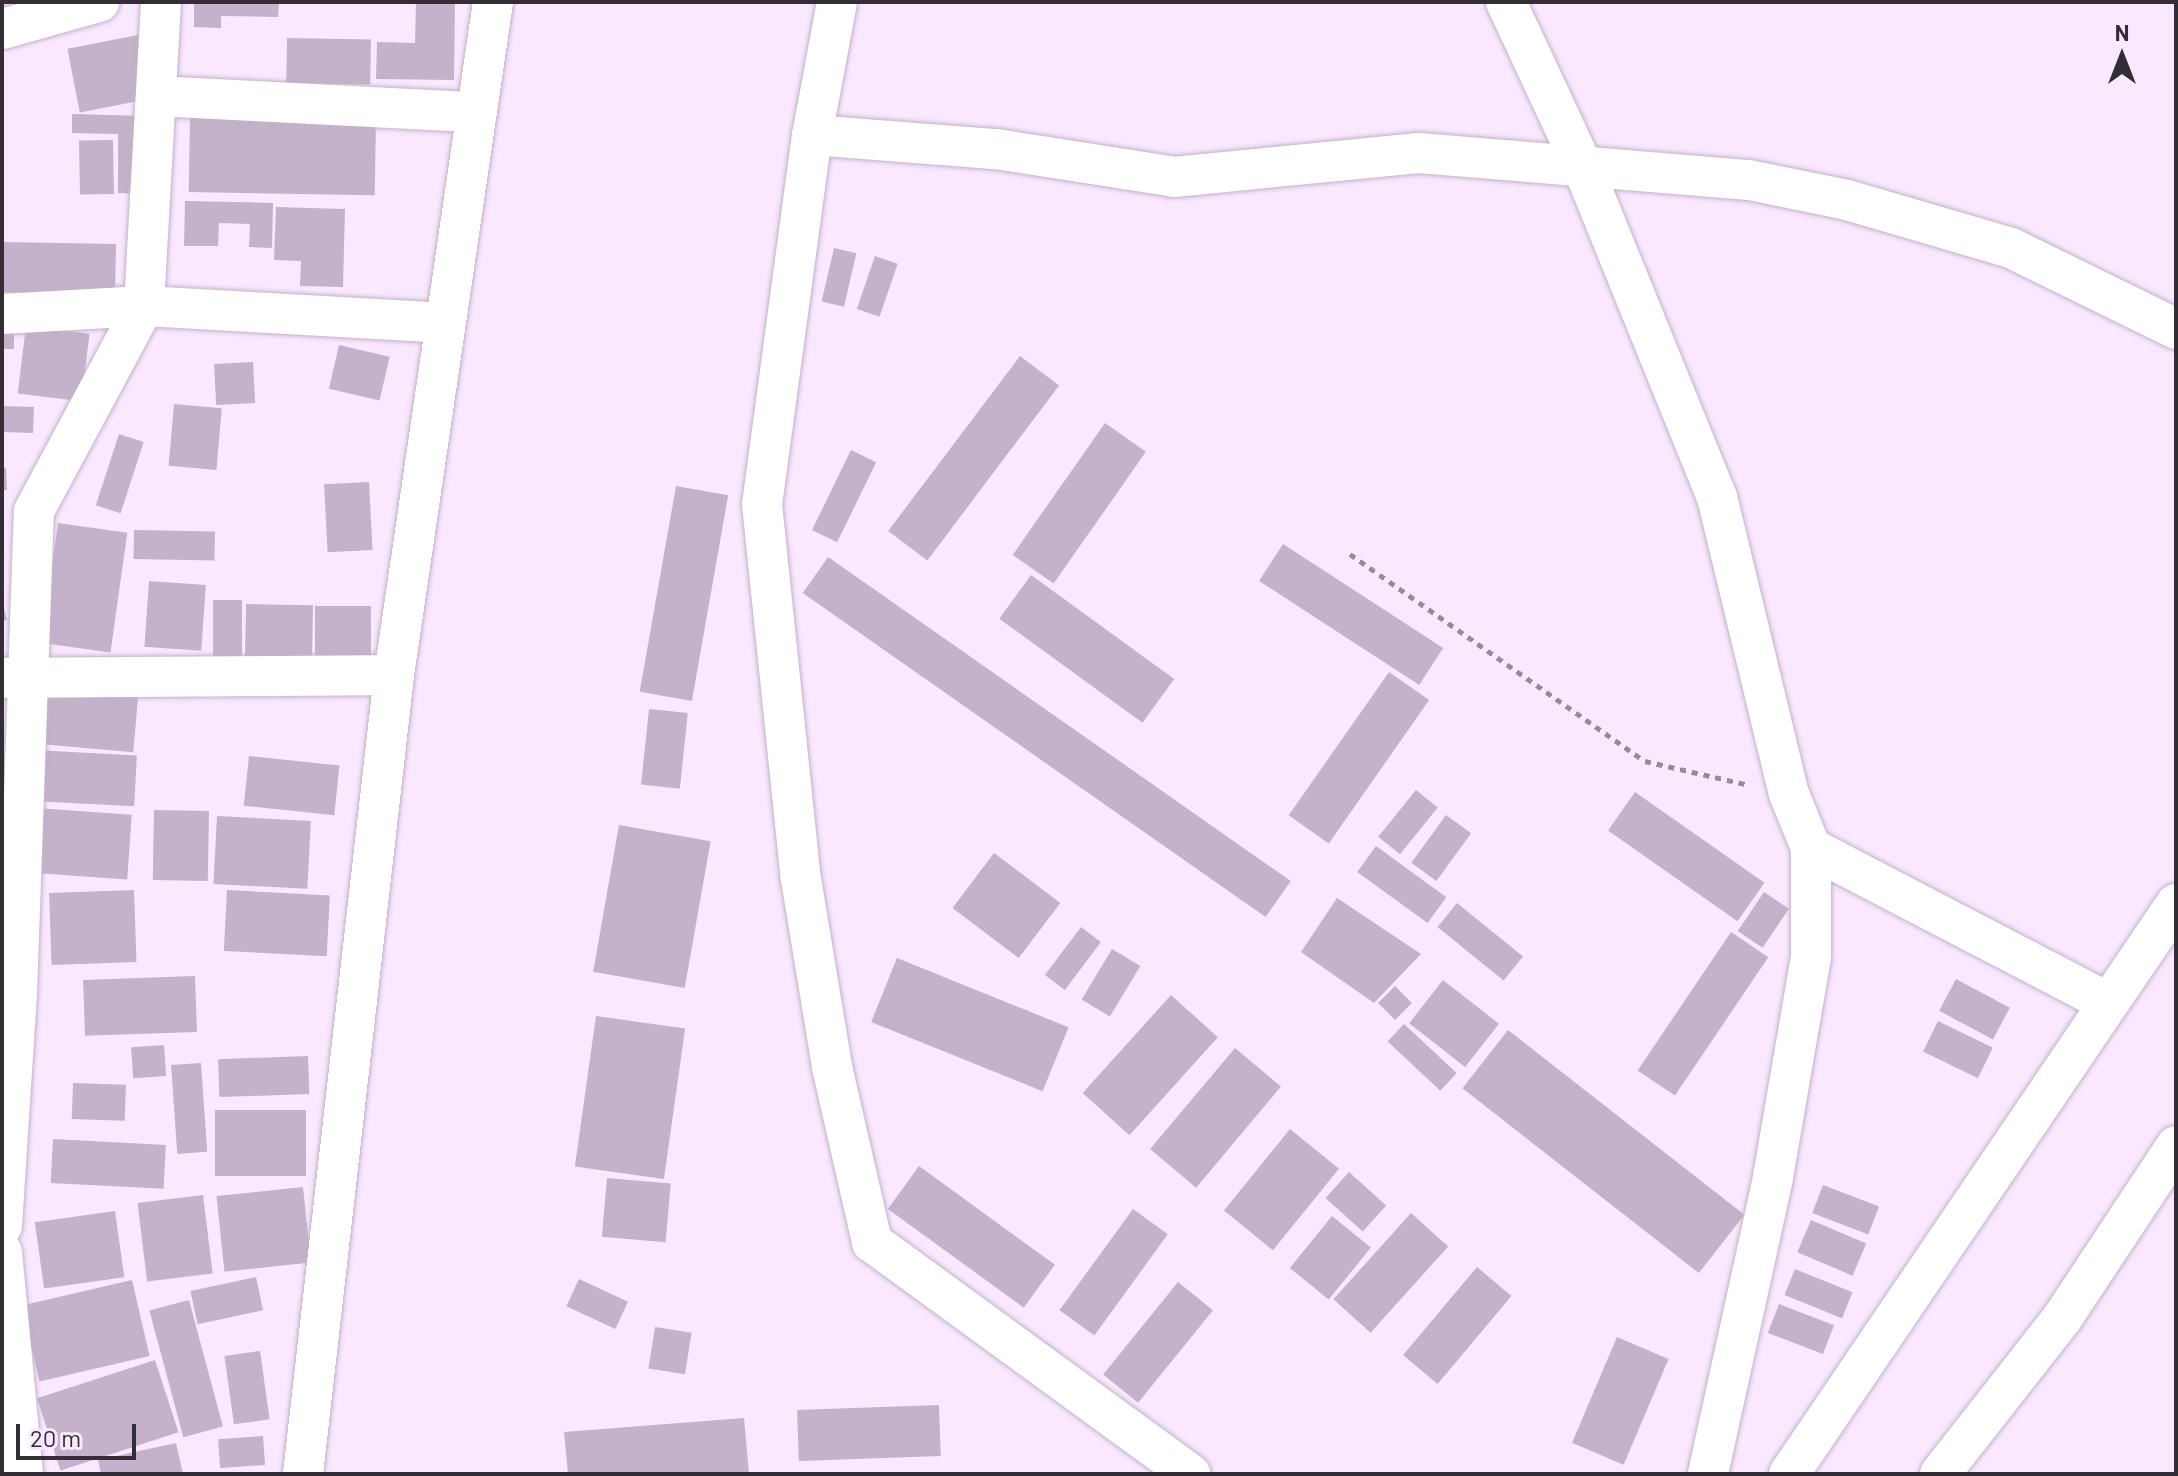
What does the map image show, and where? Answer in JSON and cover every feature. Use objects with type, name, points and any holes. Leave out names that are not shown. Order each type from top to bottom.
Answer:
[{"type":"street","points":[[2,29],[99,2]]},
{"type":"street","points":[[2,1226],[10,994],[18,515],[144,306],[161,2]]},
{"type":"street","points":[[303,1474],[394,675],[493,2]]},
{"type":"street","points":[[837,2],[812,135],[762,504],[801,879],[832,1067],[872,1242],[1190,1474]]},
{"type":"street","points":[[1506,2],[1582,165],[1717,497],[1789,794],[1811,848],[1811,957],[1773,1178],[1708,1474]]},
{"type":"street","points":[[156,96],[475,112]]},
{"type":"street","points":[[812,135],[996,149],[1174,177],[1365,154],[1419,153],[1749,180],[1887,211],[2011,248],[2176,329]]},
{"type":"street","points":[[2,314],[144,306],[444,323]]},
{"type":"street","points":[[14,677],[394,675]]},
{"type":"street","points":[[1811,848],[2107,1002]]},
{"type":"street","points":[[1789,1474],[2176,904]]},
{"type":"street","points":[[1940,1474],[2063,1317],[2176,1146]]},
{"type":"street","points":[[2,1252],[15,1458]]},
{"type":"path","points":[[1350,554],[1645,761],[1789,794]]},
{"type":"building","points":[[194,2],[279,2],[278,17],[221,16],[221,28],[194,27]]},
{"type":"building","points":[[416,2],[455,2],[454,80],[376,79],[377,42],[415,43]]},
{"type":"building","points":[[143,34],[155,98],[80,112],[67,49]]},
{"type":"building","points":[[287,38],[371,39],[370,84],[286,83]]},
{"type":"building","points":[[72,114],[144,116],[143,194],[118,193],[118,134],[72,133]]},
{"type":"building","points":[[190,117],[376,120],[375,195],[189,192]]},
{"type":"building","points":[[113,140],[114,194],[80,195],[79,141]]},
{"type":"building","points":[[185,201],[273,203],[272,248],[249,247],[250,224],[219,223],[218,246],[184,246]]},
{"type":"building","points":[[276,207],[345,209],[343,287],[300,286],[301,261],[274,260]]},
{"type":"building","points":[[2,242],[116,244],[115,294],[2,292]]},
{"type":"building","points":[[834,248],[856,253],[844,307],[822,302]]},
{"type":"building","points":[[875,256],[898,264],[879,317],[857,309]]},
{"type":"building","points":[[2,326],[14,326],[14,349],[2,349]]},
{"type":"building","points":[[26,326],[90,334],[81,401],[18,393]]},
{"type":"building","points":[[339,345],[390,357],[380,401],[329,389]]},
{"type":"building","points":[[1020,356],[1059,385],[927,560],[888,531]]},
{"type":"building","points":[[253,362],[255,403],[216,405],[214,364]]},
{"type":"building","points":[[174,404],[222,408],[216,470],[169,466]]},
{"type":"building","points":[[2,406],[34,407],[33,433],[2,432]]},
{"type":"building","points":[[1105,423],[1146,452],[1054,584],[1013,555]]},
{"type":"building","points":[[119,434],[144,442],[121,513],[96,505]]},
{"type":"building","points":[[851,450],[876,462],[837,542],[812,530]]},
{"type":"building","points":[[2,468],[6,468],[7,490],[2,490]]},
{"type":"building","points":[[369,482],[373,550],[328,552],[324,484]]},
{"type":"building","points":[[676,486],[728,495],[692,701],[640,692]]},
{"type":"building","points":[[58,523],[127,533],[110,653],[41,643]]},
{"type":"building","points":[[134,530],[215,531],[214,560],[133,559]]},
{"type":"building","points":[[1283,544],[1443,648],[1419,685],[1259,581]]},
{"type":"building","points":[[828,557],[1291,881],[1266,917],[803,593]]},
{"type":"building","points":[[1031,575],[1174,679],[1142,723],[999,619]]},
{"type":"building","points":[[149,581],[206,585],[201,651],[144,647]]},
{"type":"building","points":[[213,600],[242,600],[242,662],[213,662]]},
{"type":"building","points":[[2,601],[7,620],[2,621]]},
{"type":"building","points":[[246,604],[313,605],[312,659],[245,658]]},
{"type":"building","points":[[315,606],[371,606],[371,662],[315,662]]},
{"type":"building","points":[[1389,672],[1429,700],[1329,843],[1289,815]]},
{"type":"building","points":[[43,682],[139,690],[133,752],[38,744]]},
{"type":"building","points":[[649,709],[688,713],[680,789],[641,785]]},
{"type":"building","points":[[34,750],[137,755],[134,806],[31,801]]},
{"type":"building","points":[[249,756],[340,766],[334,815],[244,806]]},
{"type":"building","points":[[1416,790],[1438,808],[1400,854],[1378,837]]},
{"type":"building","points":[[1635,792],[1764,883],[1737,921],[1608,831]]},
{"type":"building","points":[[36,808],[132,815],[127,880],[31,873]]},
{"type":"building","points":[[154,810],[209,811],[208,881],[153,880]]},
{"type":"building","points":[[1446,815],[1471,833],[1436,881],[1411,863]]},
{"type":"building","points":[[217,816],[311,821],[307,889],[213,884]]},
{"type":"building","points":[[619,825],[711,841],[685,988],[593,972]]},
{"type":"building","points":[[1376,846],[1446,897],[1428,923],[1357,872]]},
{"type":"building","points":[[994,853],[1060,903],[1019,958],[952,908]]},
{"type":"building","points":[[134,890],[137,962],[52,965],[49,893]]},
{"type":"building","points":[[227,890],[330,895],[327,956],[224,951]]},
{"type":"building","points":[[1764,892],[1789,909],[1763,948],[1738,931]]},
{"type":"building","points":[[1337,898],[1421,954],[1374,1003],[1301,952]]},
{"type":"building","points":[[1457,903],[1523,956],[1504,981],[1437,927]]},
{"type":"building","points":[[1081,927],[1101,942],[1065,990],[1045,975]]},
{"type":"building","points":[[1731,932],[1768,957],[1675,1096],[1638,1070]]},
{"type":"building","points":[[1112,949],[1140,966],[1110,1017],[1082,1000]]},
{"type":"building","points":[[897,958],[1069,1027],[1043,1091],[871,1022]]},
{"type":"building","points":[[195,976],[197,1032],[85,1036],[83,980]]},
{"type":"building","points":[[1956,979],[2010,1008],[1993,1039],[1939,1011]]},
{"type":"building","points":[[1443,980],[1499,1024],[1465,1067],[1409,1023]]},
{"type":"building","points":[[1395,986],[1412,1003],[1395,1020],[1378,1003]]},
{"type":"building","points":[[1171,995],[1218,1037],[1129,1135],[1083,1093]]},
{"type":"building","points":[[596,1016],[685,1029],[664,1179],[575,1167]]},
{"type":"building","points":[[1938,1021],[1993,1048],[1978,1078],[1923,1052]]},
{"type":"building","points":[[1404,1024],[1457,1073],[1440,1091],[1388,1042]]},
{"type":"building","points":[[1508,1030],[1744,1215],[1699,1273],[1462,1088]]},
{"type":"building","points":[[164,1045],[166,1076],[133,1078],[131,1047]]},
{"type":"building","points":[[1235,1048],[1281,1087],[1196,1188],[1150,1149]]},
{"type":"building","points":[[308,1056],[309,1094],[219,1097],[218,1059]]},
{"type":"building","points":[[201,1063],[207,1152],[177,1154],[171,1065]]},
{"type":"building","points":[[73,1083],[126,1085],[125,1121],[72,1119]]},
{"type":"building","points":[[215,1110],[306,1110],[306,1176],[215,1176]]},
{"type":"building","points":[[1290,1129],[1339,1169],[1273,1250],[1224,1211]]},
{"type":"building","points":[[53,1139],[166,1145],[164,1189],[51,1183]]},
{"type":"building","points":[[919,1166],[1055,1265],[1024,1308],[888,1209]]},
{"type":"building","points":[[1349,1172],[1386,1205],[1363,1231],[1326,1198]]},
{"type":"building","points":[[607,1178],[671,1184],[666,1242],[602,1237]]},
{"type":"building","points":[[1823,1185],[1879,1207],[1868,1235],[1812,1213]]},
{"type":"building","points":[[303,1187],[311,1263],[224,1272],[216,1196]]},
{"type":"building","points":[[203,1195],[213,1273],[147,1281],[137,1203]]},
{"type":"building","points":[[1133,1209],[1168,1234],[1094,1335],[1060,1310]]},
{"type":"building","points":[[115,1211],[124,1277],[44,1289],[35,1222]]},
{"type":"building","points":[[1411,1213],[1448,1246],[1371,1333],[1333,1299]]},
{"type":"building","points":[[1332,1216],[1371,1247],[1329,1300],[1290,1268]]},
{"type":"building","points":[[1811,1220],[1866,1243],[1853,1276],[1797,1252]]},
{"type":"building","points":[[1477,1267],[1511,1296],[1438,1384],[1403,1355]]},
{"type":"building","points":[[1795,1269],[1852,1292],[1842,1318],[1785,1295]]},
{"type":"building","points":[[256,1277],[263,1310],[198,1324],[190,1291]]},
{"type":"building","points":[[579,1279],[628,1302],[615,1329],[566,1306]]},
{"type":"building","points":[[132,1280],[150,1356],[39,1381],[22,1305]]},
{"type":"building","points":[[1178,1282],[1213,1310],[1138,1403],[1103,1374]]},
{"type":"building","points":[[189,1300],[223,1427],[183,1437],[149,1311]]},
{"type":"building","points":[[1779,1304],[1834,1325],[1823,1354],[1768,1333]]},
{"type":"building","points":[[655,1327],[692,1333],[685,1374],[648,1368]]},
{"type":"building","points":[[1617,1337],[1669,1359],[1624,1465],[1572,1443]]},
{"type":"building","points":[[260,1351],[270,1419],[234,1424],[224,1356]]},
{"type":"building","points":[[155,1360],[178,1432],[61,1471],[37,1398]]},
{"type":"building","points":[[939,1405],[941,1456],[799,1461],[797,1410]]},
{"type":"building","points":[[744,1418],[749,1474],[568,1474],[564,1432]]},
{"type":"building","points":[[263,1436],[265,1465],[220,1468],[218,1439]]},
{"type":"building","points":[[176,1443],[183,1474],[101,1474],[98,1460]]}]
